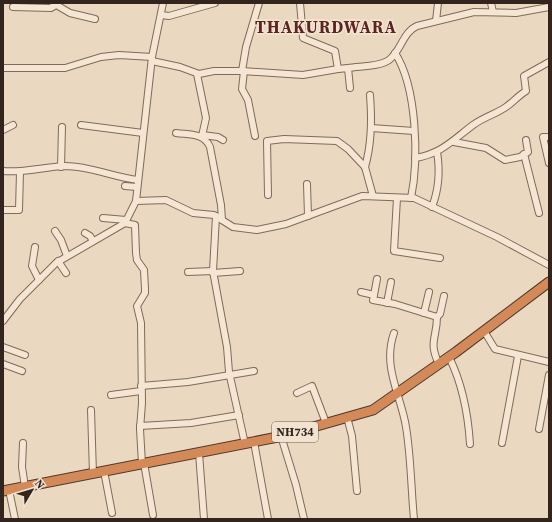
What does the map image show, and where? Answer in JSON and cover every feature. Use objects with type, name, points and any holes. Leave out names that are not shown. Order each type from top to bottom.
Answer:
[{"type":"highway","name":"NH734","points":[[6,491],[281,436],[373,410],[449,357],[549,282]]},
{"type":"street","points":[[3,321],[20,299],[39,280],[45,270],[126,222],[136,201],[152,59],[163,3]]},
{"type":"street","points":[[161,15],[169,16],[215,3]]},
{"type":"street","points":[[255,136],[248,100],[242,89],[246,47],[259,3]]},
{"type":"street","points":[[300,3],[303,38],[335,51],[338,69]]},
{"type":"street","points":[[436,22],[438,3]]},
{"type":"street","points":[[491,3],[493,12]]},
{"type":"street","points":[[13,7],[51,8],[54,4],[70,13],[95,19]]},
{"type":"street","points":[[3,68],[66,68],[101,57],[119,55],[152,59],[180,67],[197,74],[214,71],[243,71],[303,75],[382,63],[395,53],[412,28],[474,12],[516,13],[549,7]]},
{"type":"street","points":[[395,53],[402,64],[413,107],[415,158],[411,198]]},
{"type":"street","points":[[415,158],[425,157],[437,152],[454,142],[475,124],[506,107],[515,98],[526,91],[524,76],[549,62]]},
{"type":"street","points":[[348,68],[350,88]]},
{"type":"street","points":[[197,74],[206,118],[202,136]]},
{"type":"street","points":[[365,167],[370,151],[370,95]]},
{"type":"street","points":[[3,130],[13,125]]},
{"type":"street","points":[[81,125],[144,133]]},
{"type":"street","points":[[61,167],[62,127]]},
{"type":"street","points":[[371,128],[414,131]]},
{"type":"street","points":[[176,133],[218,137],[223,140]]},
{"type":"street","points":[[202,136],[207,140],[210,147],[221,205],[213,272],[227,347],[230,376],[238,415],[249,443],[268,519]]},
{"type":"street","points":[[549,136],[543,137],[549,163]]},
{"type":"street","points":[[268,195],[267,141],[284,139],[337,141],[348,149],[365,167],[373,196]]},
{"type":"street","points":[[454,142],[486,148],[506,160],[520,157],[528,152],[526,140]]},
{"type":"street","points":[[432,207],[437,188],[439,168],[437,152]]},
{"type":"street","points":[[524,154],[539,213]]},
{"type":"street","points":[[3,170],[20,172],[61,167],[87,169],[138,180]]},
{"type":"street","points":[[3,210],[19,210],[20,172]]},
{"type":"street","points":[[307,184],[308,216]]},
{"type":"street","points":[[125,186],[137,187]]},
{"type":"street","points":[[136,201],[166,200],[193,213],[219,218],[233,227],[257,230],[286,224],[362,196],[411,198],[497,237],[549,265]]},
{"type":"street","points":[[397,198],[394,251],[440,258]]},
{"type":"street","points":[[103,218],[135,225],[137,260],[144,270],[145,293],[137,306],[141,323],[140,426],[143,464],[153,515]]},
{"type":"street","points":[[55,231],[61,240],[67,256]]},
{"type":"street","points":[[84,233],[90,236],[93,241]]},
{"type":"street","points":[[35,248],[32,266],[39,280]]},
{"type":"street","points":[[58,261],[66,273]]},
{"type":"street","points":[[188,272],[240,272]]},
{"type":"street","points":[[376,279],[373,300],[437,317]]},
{"type":"street","points":[[387,303],[390,282]]},
{"type":"street","points":[[361,292],[374,295]]},
{"type":"street","points":[[424,313],[429,292]]},
{"type":"street","points":[[439,364],[434,354],[433,345],[437,317],[440,314],[444,296]]},
{"type":"street","points":[[484,331],[495,349],[518,356],[549,362]]},
{"type":"street","points":[[394,333],[390,344],[392,382],[406,427],[414,519]]},
{"type":"street","points":[[3,347],[25,355]]},
{"type":"street","points":[[502,443],[518,356]]},
{"type":"street","points":[[449,357],[455,369],[467,406],[470,444]]},
{"type":"street","points":[[3,364],[22,371]]},
{"type":"street","points":[[111,396],[141,388],[230,376],[254,371]]},
{"type":"street","points":[[539,429],[549,375]]},
{"type":"street","points":[[296,393],[312,386],[326,423]]},
{"type":"street","points":[[91,410],[93,474]]},
{"type":"street","points":[[140,426],[191,423],[238,415]]},
{"type":"street","points":[[348,417],[352,436],[357,491]]},
{"type":"street","points":[[281,436],[296,485],[304,519]]},
{"type":"street","points":[[23,444],[22,467],[24,487]]},
{"type":"street","points":[[199,453],[204,519]]},
{"type":"street","points":[[104,472],[112,513]]},
{"type":"street","points":[[6,491],[15,519]]},
{"type":"district","name":"THAKURDWARA","points":[[326,27]]}]
